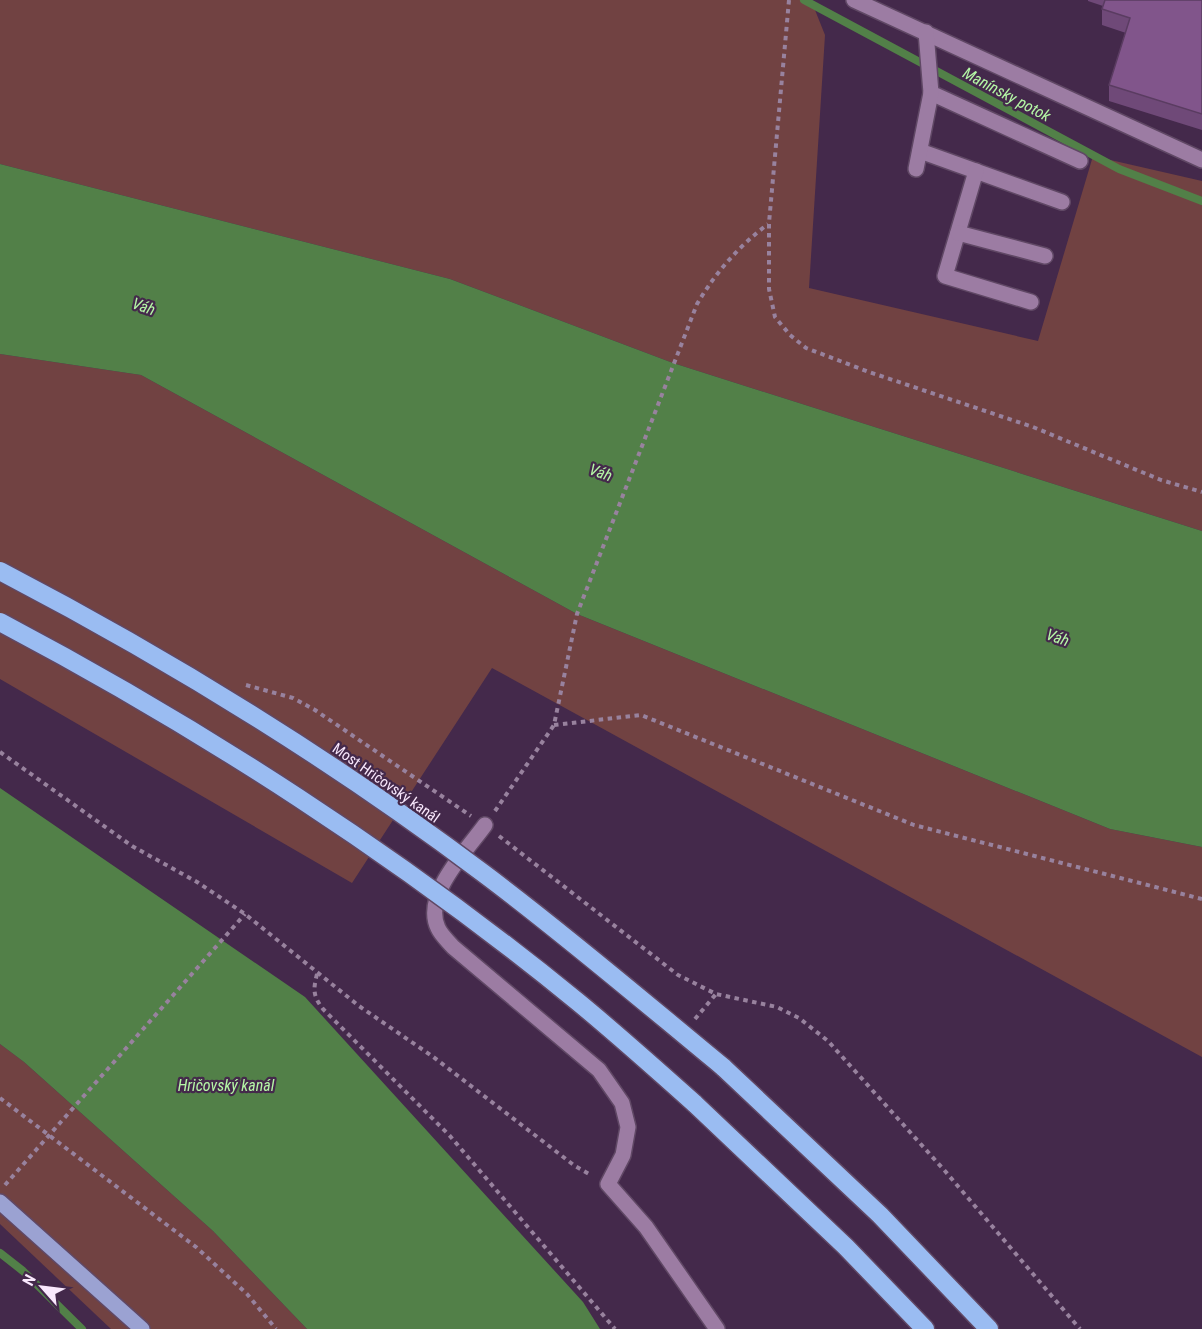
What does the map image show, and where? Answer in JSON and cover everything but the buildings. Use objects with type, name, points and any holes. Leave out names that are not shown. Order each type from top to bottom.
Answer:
[{"type":"highway","name":"Most Hričovský kanál","points":[[0,571],[101,624],[249,712],[484,873],[723,1067],[880,1215],[989,1329]]},
{"type":"highway","points":[[0,622],[80,664],[223,750],[458,909],[578,1002],[694,1103],[846,1247],[925,1329]]},
{"type":"main road","points":[[0,1202],[142,1329]]},
{"type":"lane","points":[[854,0],[1202,160]]},
{"type":"lane","points":[[916,169],[931,93],[926,32]]},
{"type":"lane","points":[[931,93],[1080,161]]},
{"type":"lane","points":[[920,151],[1062,202]]},
{"type":"lane","points":[[976,171],[945,276],[1031,302]]},
{"type":"lane","points":[[958,233],[1045,256]]},
{"type":"lane","points":[[485,825],[443,881],[435,906],[437,927],[453,947],[599,1070],[622,1103],[628,1127],[623,1155],[608,1184],[646,1227],[717,1329]]},
{"type":"path","points":[[789,0],[769,223],[769,289],[776,316],[790,335],[806,348],[869,372],[1033,427],[1161,480],[1202,492]]},
{"type":"path","points":[[769,223],[743,243],[714,276],[697,304],[577,614],[554,725],[485,825],[678,975],[716,994],[777,1007],[800,1018],[828,1041],[945,1171],[1080,1329]]},
{"type":"path","points":[[554,725],[641,715],[914,825],[1202,899]]},
{"type":"path","points":[[0,752],[132,846],[197,882],[245,914],[317,974],[432,1056],[574,1166],[608,1184]]},
{"type":"path","points":[[7,1183],[245,914]]},
{"type":"path","points":[[317,974],[313,990],[314,997],[323,1009],[450,1136],[615,1329]]},
{"type":"path","points":[[0,1098],[196,1247],[246,1294],[276,1329]]},
{"type":"shaded area","points":[[0,0],[811,0],[825,35],[809,288],[1038,341],[1093,156],[1202,181],[1202,531],[673,363],[450,279],[0,164]]},
{"type":"shaded area","points":[[0,354],[141,375],[577,614],[1110,829],[1202,847],[1202,1057],[492,668],[352,883],[0,679]]},
{"type":"shaded area","points":[[0,1044],[24,1062],[213,1231],[307,1329],[111,1329],[0,1224]]},
{"type":"water","name":"Váh","points":[[0,164],[450,279],[673,363],[1202,531],[1202,847],[1110,829],[577,614],[141,375],[0,354]]},
{"type":"water","name":"Hričovský kanál","points":[[0,788],[305,997],[583,1302],[600,1329],[307,1329],[213,1231],[24,1062],[0,1044]]},
{"type":"waterway","name":"Manínsky potok","points":[[804,0],[1119,169],[1202,201]]},
{"type":"waterway","points":[[0,1253],[23,1271],[82,1329]]}]
